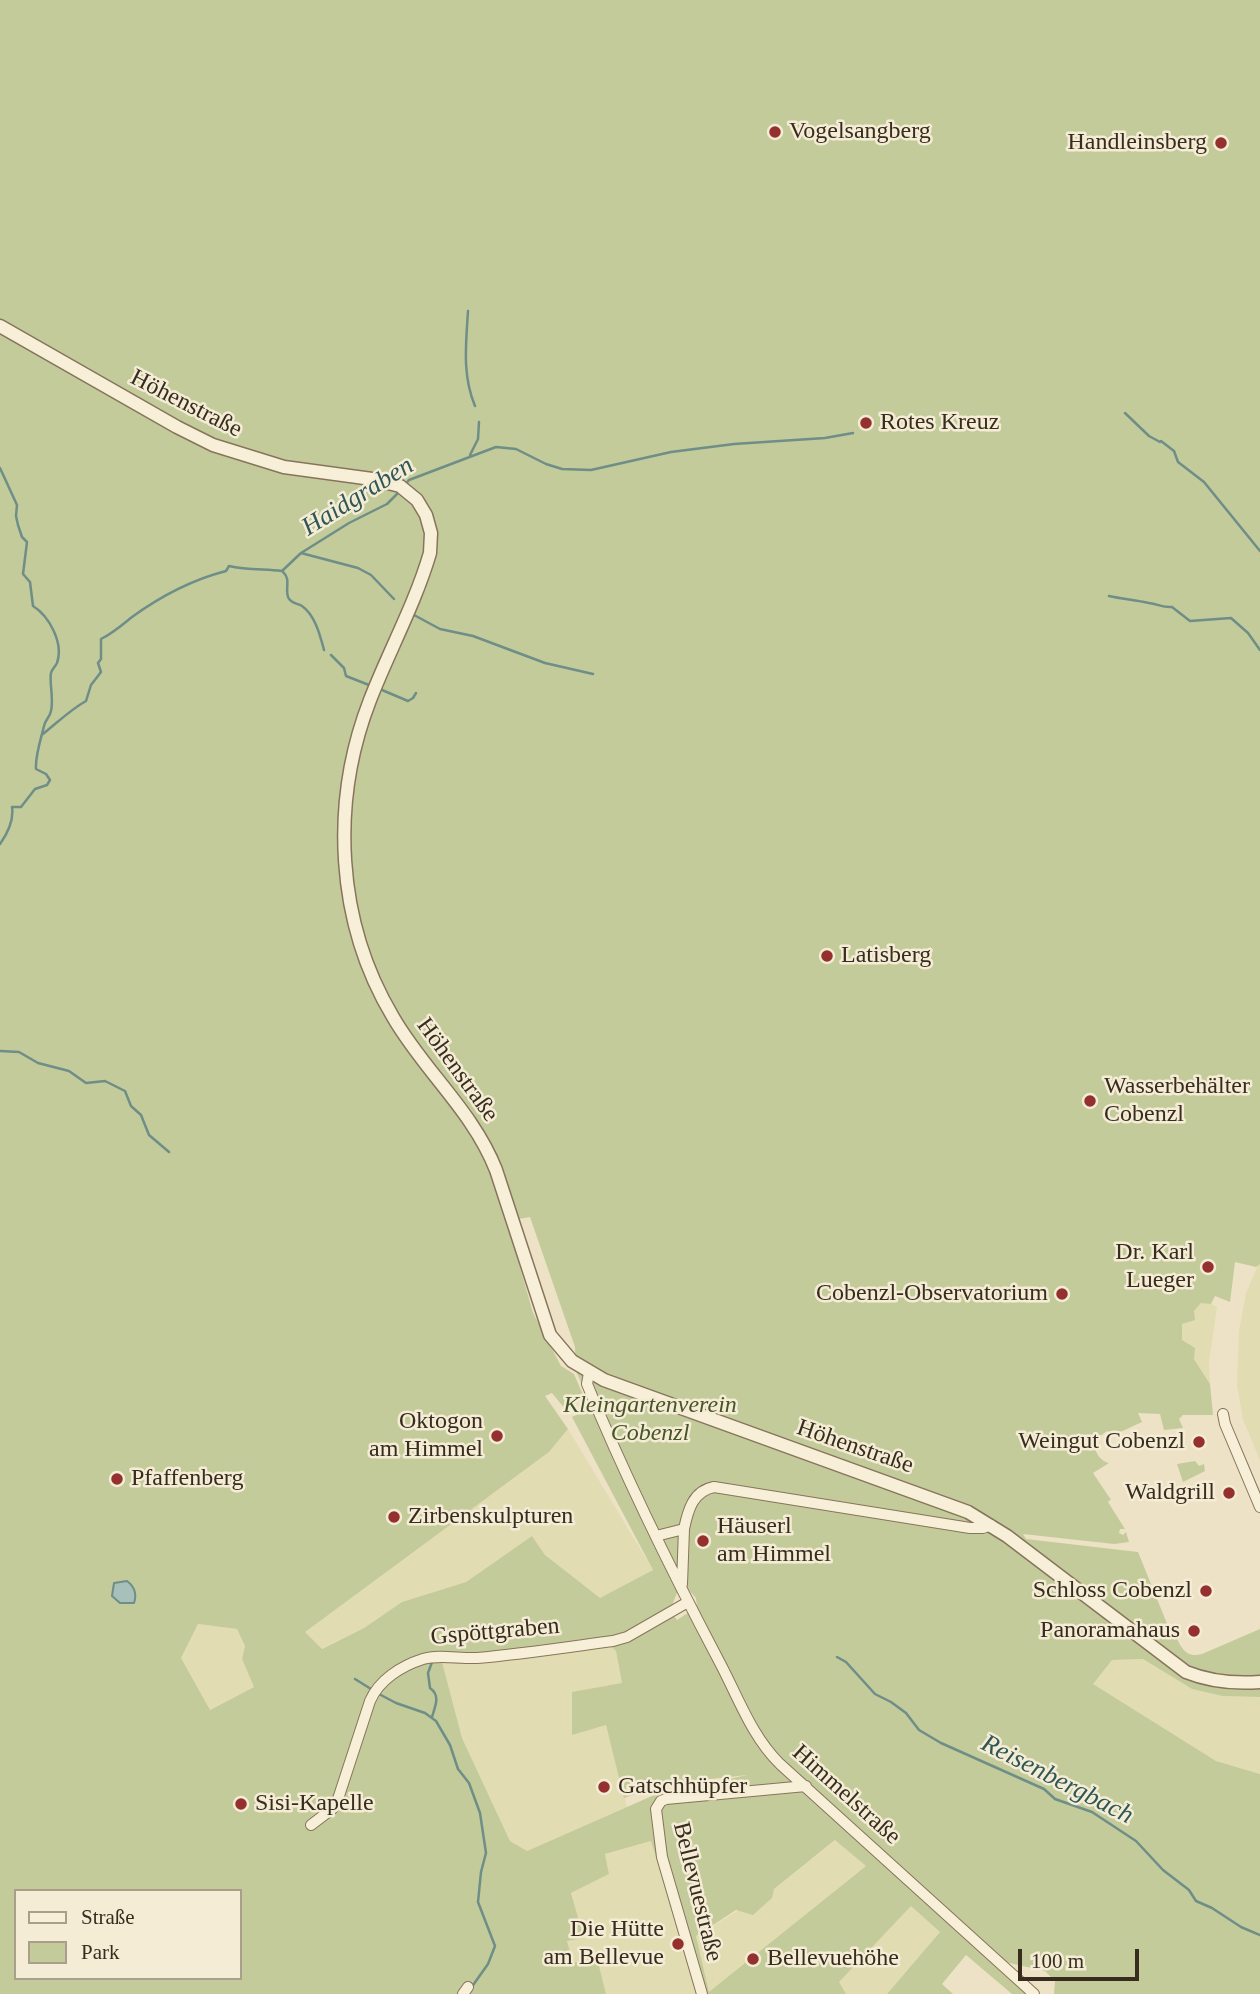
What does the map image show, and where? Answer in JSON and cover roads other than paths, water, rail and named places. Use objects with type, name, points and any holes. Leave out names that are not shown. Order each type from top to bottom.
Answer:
[{"type":"street","name":"Höhenstraße","points":[[0,326],[213,445],[284,467],[383,481],[404,489],[417,500],[429,524],[430,553],[370,701],[355,745],[348,780],[344,837],[350,905],[369,967],[393,1018],[468,1116],[485,1145],[496,1170],[551,1335],[565,1355],[589,1373],[968,1512],[991,1525],[1186,1672],[1226,1683],[1260,1682]]},
{"type":"street","name":"Himmelstraße","points":[[589,1373],[587,1384],[656,1535],[762,1743],[770,1754],[1034,1994]]},
{"type":"street","points":[[1223,1414],[1260,1507]]},
{"type":"street","name":"Himmelstraße","points":[[682,1587],[684,1529],[697,1495],[714,1487],[970,1528],[991,1525]]},
{"type":"street","points":[[656,1535],[684,1529]]},
{"type":"street","name":"Gspöttgraben","points":[[311,1825],[337,1802],[370,1701],[377,1687],[390,1676],[424,1658],[479,1658],[613,1641],[627,1637],[688,1602]]},
{"type":"street","name":"Bellevuestraße","points":[[702,1994],[662,1857],[656,1809],[661,1801],[806,1786]]},
{"type":"water","points":[[127,1581],[135,1591],[134,1603],[120,1603],[112,1596],[114,1583]]},
{"type":"waterway","points":[[468,311],[467,371],[475,406]]},
{"type":"waterway","points":[[1125,413],[1149,436],[1160,442]]},
{"type":"waterway","points":[[470,455],[478,439],[479,422]]},
{"type":"waterway","name":"Haidgraben","points":[[404,486],[409,480],[496,447],[516,449],[562,469],[591,470],[671,452],[853,433]]},
{"type":"waterway","points":[[1161,441],[1174,451],[1178,462],[1204,482],[1260,551]]},
{"type":"waterway","points":[[0,468],[17,505],[18,525],[27,542],[23,574],[30,582],[33,606],[54,631],[59,655],[51,673],[51,711],[38,748],[36,764],[36,769],[46,774],[50,780],[47,785],[35,789],[21,807],[12,807],[9,827],[0,844]]},
{"type":"waterway","name":"Haidgraben","points":[[43,734],[86,701],[91,685],[101,672],[98,663],[101,659],[101,639],[143,609],[189,584],[226,571],[229,566],[282,571],[301,553],[349,523],[387,504],[400,491]]},
{"type":"waterway","points":[[301,553],[358,568],[371,575],[394,599]]},
{"type":"waterway","points":[[283,572],[287,578],[289,599],[307,610],[324,650]]},
{"type":"waterway","points":[[1109,596],[1172,607],[1190,621],[1231,618],[1248,633],[1260,650]]},
{"type":"waterway","points":[[414,615],[440,629],[473,636],[545,663],[593,674]]},
{"type":"waterway","points":[[331,655],[344,668],[346,676],[369,685]]},
{"type":"waterway","points":[[382,690],[408,701],[416,693]]},
{"type":"waterway","points":[[0,1051],[19,1052],[38,1063],[69,1071],[86,1083],[105,1081],[125,1091],[131,1106],[141,1115],[149,1135],[169,1152]]},
{"type":"waterway","name":"Reisenbergbach","points":[[837,1657],[846,1662],[875,1694],[906,1713],[919,1730],[941,1743],[1044,1789],[1055,1799],[1092,1812],[1136,1841],[1163,1870],[1189,1890],[1196,1901],[1260,1935]]},
{"type":"waterway","name":"Gspöttgraben","points":[[432,1662],[428,1673],[436,1705],[432,1717]]},
{"type":"waterway","name":"Gspöttgraben","points":[[355,1679],[371,1689]]},
{"type":"waterway","name":"Gspöttgraben","points":[[379,1694],[425,1713],[436,1721],[450,1745],[458,1769],[469,1783],[480,1813],[486,1853],[478,1902],[495,1946],[488,1964],[471,1988]]},
{"type":"place","name":"Vogelsangberg","points":[[775,132]]},
{"type":"place","name":"Handleinsberg","points":[[1221,143]]},
{"type":"place","name":"Rotes Kreuz","points":[[866,423]]},
{"type":"place","name":"Latisberg","points":[[827,956]]},
{"type":"place","name":"Wasserbehälter Cobenzl","points":[[1090,1101]]},
{"type":"place","name":"Dr. Karl Lueger","points":[[1208,1267]]},
{"type":"place","name":"Cobenzl-Observatorium","points":[[1062,1294]]},
{"type":"place","name":"Oktogon am Himmel","points":[[497,1436]]},
{"type":"place","name":"Weingut Cobenzl","points":[[1199,1442]]},
{"type":"place","name":"Pfaffenberg","points":[[117,1479]]},
{"type":"place","name":"Waldgrill","points":[[1229,1493]]},
{"type":"place","name":"Zirbenskulpturen","points":[[394,1517]]},
{"type":"place","name":"Häuserl am Himmel","points":[[703,1541]]},
{"type":"place","name":"Schloss Cobenzl","points":[[1206,1591]]},
{"type":"place","name":"Panoramahaus","points":[[1194,1631]]},
{"type":"place","name":"Gatschhüpfer","points":[[604,1787]]},
{"type":"place","name":"Sisi-Kapelle","points":[[241,1804]]},
{"type":"place","name":"Die Hütte am Bellevue","points":[[678,1944]]},
{"type":"place","name":"Bellevuehöhe","points":[[753,1959]]},
{"type":"park label","name":"Kleingartenverein Cobenzl","points":[[650,1420]]}]
